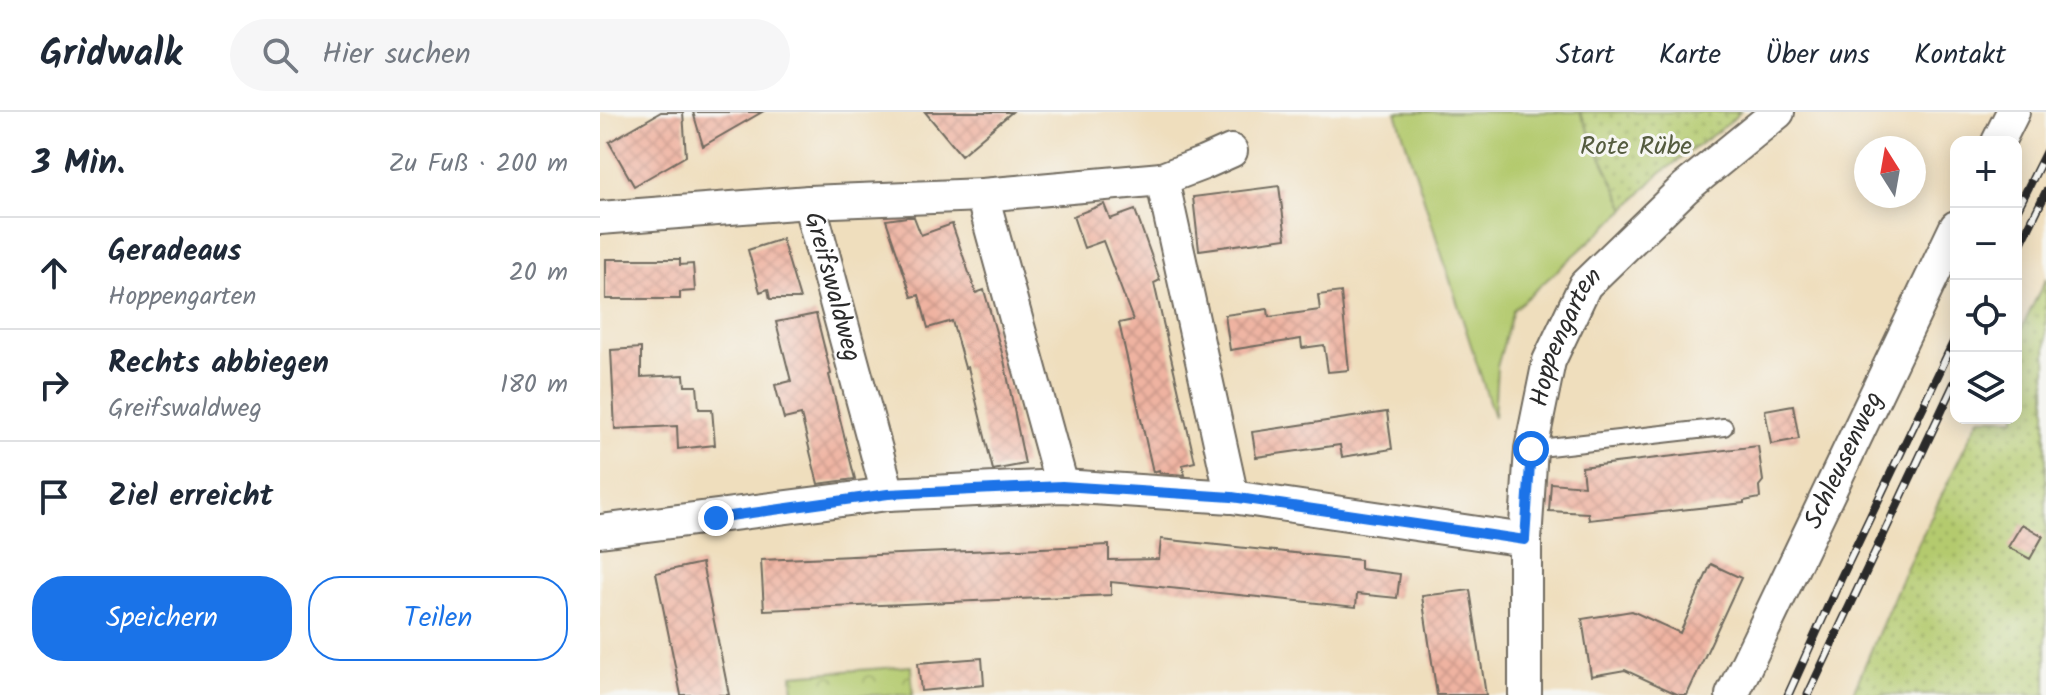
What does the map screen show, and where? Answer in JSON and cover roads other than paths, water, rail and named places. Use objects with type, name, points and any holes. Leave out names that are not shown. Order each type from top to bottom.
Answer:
[{"type":"street","name":"Hoppengarten","points":[[1525,695],[1525,540],[1531,449],[1549,361],[1585,285],[1685,188],[1778,112]]},
{"type":"street","points":[[2001,136],[2013,112]]},
{"type":"street","name":"Greifswaldweg","points":[[888,494],[809,202],[982,195],[1162,179],[1231,151]]},
{"type":"street","points":[[1162,179],[1232,497]]},
{"type":"street","points":[[982,195],[1062,486]]},
{"type":"street","points":[[600,218],[809,202]]},
{"type":"street","name":"Schleusenweg","points":[[1732,695],[1950,240]]},
{"type":"street","points":[[600,531],[888,494],[1062,486],[1232,497],[1525,540]]},
{"type":"lane","points":[[1531,449],[1724,427]]},
{"type":"railway","points":[[2018,208],[2046,152]]},
{"type":"railway","points":[[2022,241],[2046,192]]},
{"type":"railway","points":[[1788,695],[1950,350]]},
{"type":"railway","points":[[1808,695],[1950,393]]},
{"type":"park label","name":"Rote Rübe","points":[[1636,147]]}]
